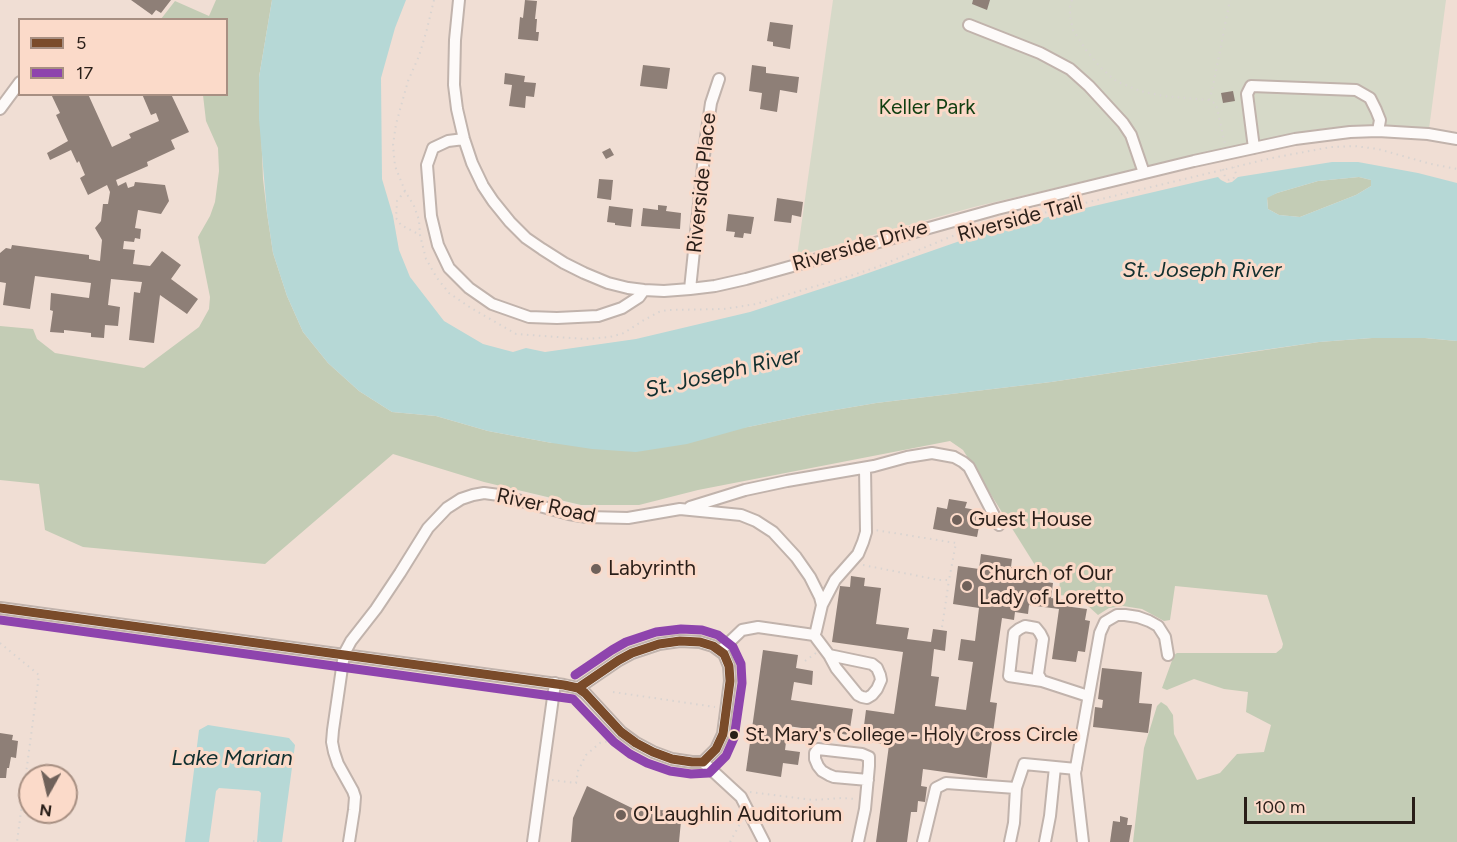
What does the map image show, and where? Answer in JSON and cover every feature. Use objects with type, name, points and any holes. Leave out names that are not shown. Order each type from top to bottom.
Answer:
[{"type":"street","name":"Riverside Drive","points":[[459,0],[454,85],[457,110],[464,139],[483,186],[526,238],[584,273],[628,288],[664,291],[715,286],[997,209],[1144,173],[1324,134],[1378,131],[1457,139]]},
{"type":"street","points":[[969,25],[1040,53],[1070,69],[1123,123],[1131,135],[1144,173]]},
{"type":"street","name":"Riverside Place","points":[[690,289],[711,103],[719,79]]},
{"type":"street","points":[[0,109],[18,85]]},
{"type":"street","points":[[1254,148],[1246,94],[1251,87],[1356,90],[1370,98],[1380,120],[1378,131]]},
{"type":"street","points":[[464,139],[447,141],[433,148],[427,165],[431,216],[438,245],[449,268],[469,288],[492,304],[520,314],[529,317],[557,318],[598,316],[622,308],[639,297],[644,290]]},
{"type":"street","points":[[680,509],[787,480],[865,468],[932,453],[954,458],[969,467],[999,525]]},
{"type":"street","points":[[814,635],[822,605],[835,580],[858,554],[863,542],[866,528],[865,468]]},
{"type":"street","name":"River Road","points":[[344,654],[428,528],[447,508],[474,495],[499,495],[569,514],[605,518],[646,516],[680,509],[741,515],[773,532],[796,557],[820,597],[822,605]]},
{"type":"street","points":[[0,608],[578,688],[621,732],[636,743],[672,759],[703,762],[741,797],[764,842]]},
{"type":"street","points":[[1083,842],[1076,769],[1100,633],[1105,622],[1125,615],[1138,617],[1158,626],[1165,637],[1168,655]]},
{"type":"street","points":[[1042,681],[1038,674],[1043,639],[1036,628],[1025,626],[1019,628],[1014,633],[1009,675],[1042,681],[1089,696]]},
{"type":"street","points":[[720,651],[742,630],[748,628],[758,627],[814,635],[836,668],[858,694],[867,698],[877,689],[881,680],[877,668],[872,664],[829,655]]},
{"type":"street","points":[[578,688],[619,660],[646,647],[680,641],[700,642],[713,646],[724,654],[729,666],[730,681],[723,734],[716,749],[703,762]]},
{"type":"street","points":[[344,654],[332,742],[338,764],[355,797],[349,842]]},
{"type":"street","points":[[533,842],[555,683]]},
{"type":"street","points":[[858,842],[866,800],[868,780],[869,757],[862,754],[818,749],[815,753],[818,766],[829,775],[868,780]]},
{"type":"street","points":[[1010,842],[1014,823],[1016,788],[1024,764],[1076,769]]},
{"type":"street","points":[[1045,842],[1055,767]]},
{"type":"street","points":[[924,842],[936,788],[946,783],[1016,788]]},
{"type":"path","name":"Riverside Trail","points":[[434,0],[427,29],[408,81],[394,135],[395,166],[414,206],[426,259],[437,278],[449,293],[516,334],[592,339],[610,337],[624,333],[644,320],[667,310],[724,309],[756,304],[877,267],[960,232],[1223,169],[1321,149],[1354,146],[1378,149],[1457,169]]},
{"type":"path","points":[[1072,0],[1070,16],[1073,30],[1100,67],[1116,81],[1140,91],[1163,96],[1209,100],[1216,104],[1228,154],[1236,174],[1233,179],[1229,180],[1225,177],[1223,169]]},
{"type":"path","points":[[1209,100],[1230,0]]},
{"type":"path","points":[[405,191],[397,201],[396,218],[401,225],[420,235]]},
{"type":"path","points":[[866,528],[956,543],[942,627]]},
{"type":"path","points":[[851,562],[878,569],[949,580]]},
{"type":"path","points":[[0,643],[39,675],[17,842]]},
{"type":"path","points":[[806,661],[817,652],[815,651]]},
{"type":"path","points":[[613,692],[727,708]]},
{"type":"path","points":[[549,780],[576,783],[578,771],[586,755],[600,743],[617,739],[621,732]]},
{"type":"path","points":[[745,787],[749,791],[802,799],[866,800]]},
{"type":"path","points":[[253,841],[261,842]]},
{"type":"green space","points":[[216,0],[272,0],[259,77],[263,179],[273,253],[287,296],[303,332],[328,363],[359,391],[392,412],[436,416],[488,431],[552,443],[748,427],[876,403],[1051,382],[1319,342],[1372,338],[1425,338],[1457,341],[1457,842],[1133,842],[1144,748],[1157,706],[1161,702],[1173,715],[1174,734],[1197,780],[1220,773],[1237,754],[1264,752],[1271,725],[1246,712],[1248,692],[1224,689],[1194,679],[1167,690],[1162,688],[1174,655],[1177,653],[1276,653],[1282,648],[1283,644],[1267,595],[1175,586],[1170,620],[1164,621],[1142,609],[1123,606],[1109,608],[1098,615],[1078,597],[1059,595],[1060,577],[1038,570],[963,450],[950,441],[698,490],[639,505],[581,505],[484,482],[393,454],[265,564],[83,547],[45,530],[39,484],[0,480],[0,326],[33,329],[37,339],[55,353],[144,368],[199,327],[209,309],[210,297],[198,237],[215,202],[219,171],[218,148],[206,121],[203,96],[228,96],[228,18],[162,18],[175,1],[209,16]]},
{"type":"green space","name":"Keller Park","points":[[833,0],[1446,0],[1429,129],[1384,125],[1312,130],[974,207],[797,256]]},
{"type":"green space","points":[[1359,177],[1371,180],[1371,186],[1356,195],[1300,217],[1279,215],[1268,209],[1267,197],[1277,193],[1318,181]]},
{"type":"water","name":"St. Joseph River","points":[[272,0],[406,0],[395,28],[381,78],[382,179],[393,216],[399,250],[410,277],[444,321],[483,344],[513,352],[526,348],[545,352],[636,339],[750,312],[977,235],[1218,177],[1227,183],[1238,177],[1332,162],[1358,162],[1457,183],[1457,341],[1425,338],[1372,338],[1319,342],[1051,382],[876,403],[748,427],[687,444],[636,452],[552,443],[488,431],[436,416],[392,412],[359,391],[328,363],[303,332],[287,296],[273,253],[267,213],[259,119],[259,77]],"holes":[[[1359,177],[1371,180],[1371,186],[1356,195],[1300,217],[1279,215],[1268,209],[1267,198],[1318,181]]]},
{"type":"water","name":"Lake Marian","points":[[208,725],[289,738],[295,745],[282,842],[257,842],[261,793],[259,791],[219,788],[216,791],[209,842],[185,842],[199,730]]},
{"type":"building","points":[[131,0],[171,0],[161,13],[156,10],[152,15]]},
{"type":"building","points":[[525,0],[537,1],[535,19],[537,19],[536,32],[539,32],[538,41],[518,39],[520,17],[523,18]]},
{"type":"building","points":[[973,0],[990,0],[987,10],[972,4]]},
{"type":"building","points":[[770,22],[793,25],[790,49],[773,46],[773,42],[767,41]]},
{"type":"building","points":[[643,65],[670,68],[667,89],[640,86]]},
{"type":"building","points":[[752,65],[766,67],[766,73],[799,77],[797,93],[780,90],[777,112],[760,109],[762,93],[749,91]]},
{"type":"building","points":[[505,73],[525,76],[524,82],[536,83],[534,97],[526,96],[525,108],[509,106],[512,85],[504,84]]},
{"type":"building","points":[[1233,91],[1235,101],[1223,103],[1221,93]]},
{"type":"building","points":[[52,96],[89,96],[112,147],[131,138],[129,134],[159,121],[156,113],[151,115],[143,96],[172,96],[189,132],[171,140],[175,149],[147,162],[148,166],[116,180],[118,186],[126,182],[128,188],[134,186],[135,182],[165,185],[169,201],[161,214],[138,210],[135,228],[141,229],[140,239],[135,238],[134,242],[124,241],[123,249],[135,250],[133,264],[150,266],[162,251],[181,265],[171,279],[198,299],[187,314],[160,295],[154,343],[129,340],[134,292],[140,293],[142,282],[111,279],[108,305],[120,307],[118,326],[105,325],[104,338],[91,337],[91,333],[64,330],[64,333],[50,332],[53,311],[50,310],[51,293],[89,298],[91,283],[35,276],[30,309],[3,305],[6,283],[0,282],[0,253],[6,248],[11,249],[12,245],[89,255],[89,259],[100,261],[102,240],[95,228],[101,221],[103,204],[108,204],[110,192],[107,185],[88,195],[80,178],[85,175],[71,150],[50,160],[47,153],[68,141],[56,115],[60,113]]},
{"type":"building","points":[[610,148],[614,155],[606,159],[602,152]]},
{"type":"building","points":[[599,179],[613,180],[611,200],[597,198]]},
{"type":"building","points":[[777,198],[803,202],[801,217],[792,215],[791,223],[774,221]]},
{"type":"building","points":[[658,205],[667,206],[666,211],[681,213],[680,229],[641,226],[643,208],[658,210]]},
{"type":"building","points":[[609,206],[633,209],[631,227],[607,222]]},
{"type":"building","points":[[728,214],[754,217],[751,234],[744,233],[743,238],[734,237],[735,232],[726,231]]},
{"type":"building","name":"Guest House","points":[[949,499],[967,502],[965,508],[982,511],[977,537],[933,529],[937,507],[947,509]]},
{"type":"building","points":[[981,554],[1012,559],[1011,567],[1033,570],[1032,580],[1053,583],[1051,598],[1073,601],[1072,607],[1087,609],[1085,620],[1090,621],[1085,652],[1078,651],[1076,662],[1052,659],[1059,609],[1029,605],[1028,614],[1015,612],[1014,620],[1002,618],[990,702],[997,703],[987,778],[923,769],[921,786],[927,787],[925,802],[918,801],[917,812],[911,812],[907,842],[876,842],[889,745],[862,741],[866,710],[894,714],[903,652],[832,642],[840,586],[850,587],[851,576],[865,578],[864,586],[881,588],[876,624],[909,628],[907,639],[931,642],[933,629],[947,631],[945,651],[934,649],[931,676],[939,677],[935,706],[966,710],[973,662],[958,660],[961,639],[975,641],[979,608],[953,604],[958,566],[979,569]]},
{"type":"building","points":[[763,650],[798,655],[796,668],[813,671],[812,685],[794,682],[791,700],[853,709],[849,735],[788,726],[785,750],[800,752],[798,765],[783,763],[781,777],[746,771]]},
{"type":"building","points":[[1102,668],[1142,672],[1139,703],[1152,704],[1148,733],[1093,727],[1095,707],[1102,708],[1103,700],[1098,699]]},
{"type":"building","points":[[0,733],[13,735],[12,740],[18,741],[16,758],[11,757],[6,778],[0,778]]},
{"type":"building","name":"O'Laughlin Auditorium","points":[[587,786],[640,812],[641,807],[674,812],[674,821],[681,821],[679,842],[571,842],[573,818]]},
{"type":"building","points":[[1120,816],[1128,818],[1127,825],[1132,825],[1129,842],[1110,842],[1113,821],[1120,822]]},
{"type":"transit line","name":"5","points":[[0,608],[578,688]]},
{"type":"transit line","name":"17","points":[[0,620],[573,699],[614,742],[647,763],[670,771],[691,774],[709,773],[726,756],[734,738],[742,683],[741,664],[733,647],[718,635],[702,630],[681,629],[656,632],[626,642],[575,675]]},
{"type":"transit line","name":"5","points":[[680,641],[700,642],[713,646],[724,654],[729,666],[730,681],[723,734],[716,749],[703,762],[672,759],[636,743],[621,732],[578,688],[632,653],[659,644],[680,641]]},
{"type":"place","name":"Guest House","points":[[957,520]]},
{"type":"place","name":"Labyrinth","points":[[596,569]]},
{"type":"place","name":"Church of Our Lady of Loretto","points":[[967,586]]},
{"type":"place","name":"St. Mary's College - Holy Cross Circle","points":[[734,735]]},
{"type":"place","name":"O'Laughlin Auditorium","points":[[621,815]]}]
